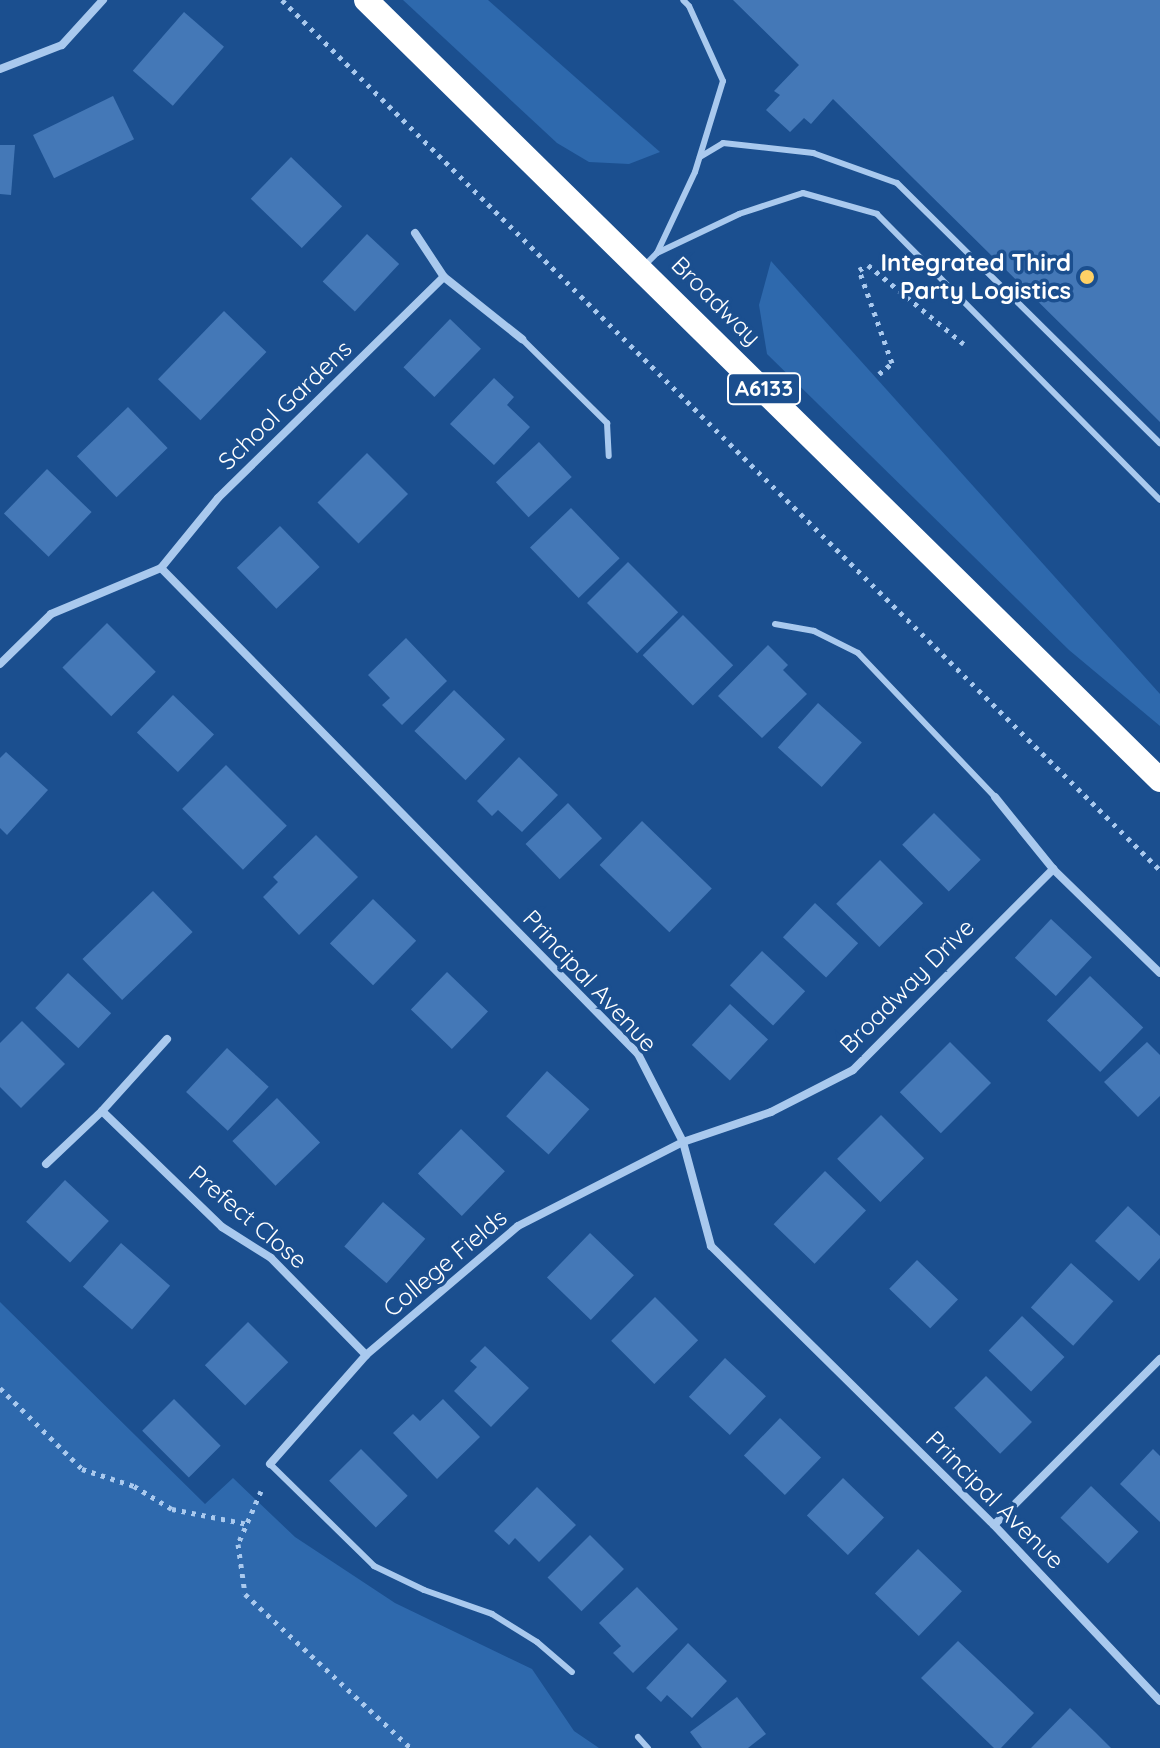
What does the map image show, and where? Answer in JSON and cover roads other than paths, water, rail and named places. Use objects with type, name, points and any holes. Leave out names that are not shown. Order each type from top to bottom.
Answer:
[{"type":"highway","name":"Broadway","points":[[366,0],[650,260],[1160,780]]},
{"type":"street","points":[[0,69],[62,45],[103,0]]},
{"type":"street","points":[[415,233],[444,277],[522,339]]},
{"type":"street","name":"School Gardens","points":[[161,568],[218,498],[444,277]]},
{"type":"street","points":[[0,664],[51,614],[161,568]]},
{"type":"street","name":"Principal Avenue","points":[[161,568],[638,1054],[683,1142],[711,1246],[994,1525],[1160,1701]]},
{"type":"street","points":[[995,797],[1053,869],[1160,973]]},
{"type":"street","name":"Broadway Drive","points":[[683,1142],[771,1112],[853,1070],[1053,869]]},
{"type":"street","points":[[46,1164],[102,1111],[167,1039]]},
{"type":"street","name":"Prefect Close","points":[[102,1111],[222,1227],[271,1258],[366,1355]]},
{"type":"street","name":"College Fields","points":[[270,1464],[366,1355],[518,1226],[683,1142]]},
{"type":"street","points":[[994,1525],[1160,1359]]},
{"type":"lane","points":[[650,260],[700,157],[723,81],[689,6],[683,0]]},
{"type":"lane","points":[[700,157],[723,143],[813,153],[897,183],[1160,443]]},
{"type":"lane","points":[[650,260],[739,214],[803,193],[877,214],[1160,500]]},
{"type":"lane","points":[[522,339],[607,423],[609,456]]},
{"type":"lane","points":[[775,624],[814,631],[858,653],[995,797]]},
{"type":"lane","points":[[270,1464],[374,1566],[424,1590],[492,1614],[537,1642],[572,1672]]},
{"type":"lane","points":[[638,1737],[648,1748]]},
{"type":"place","name":"Integrated Third Party Logistics","points":[[1087,277]]}]
